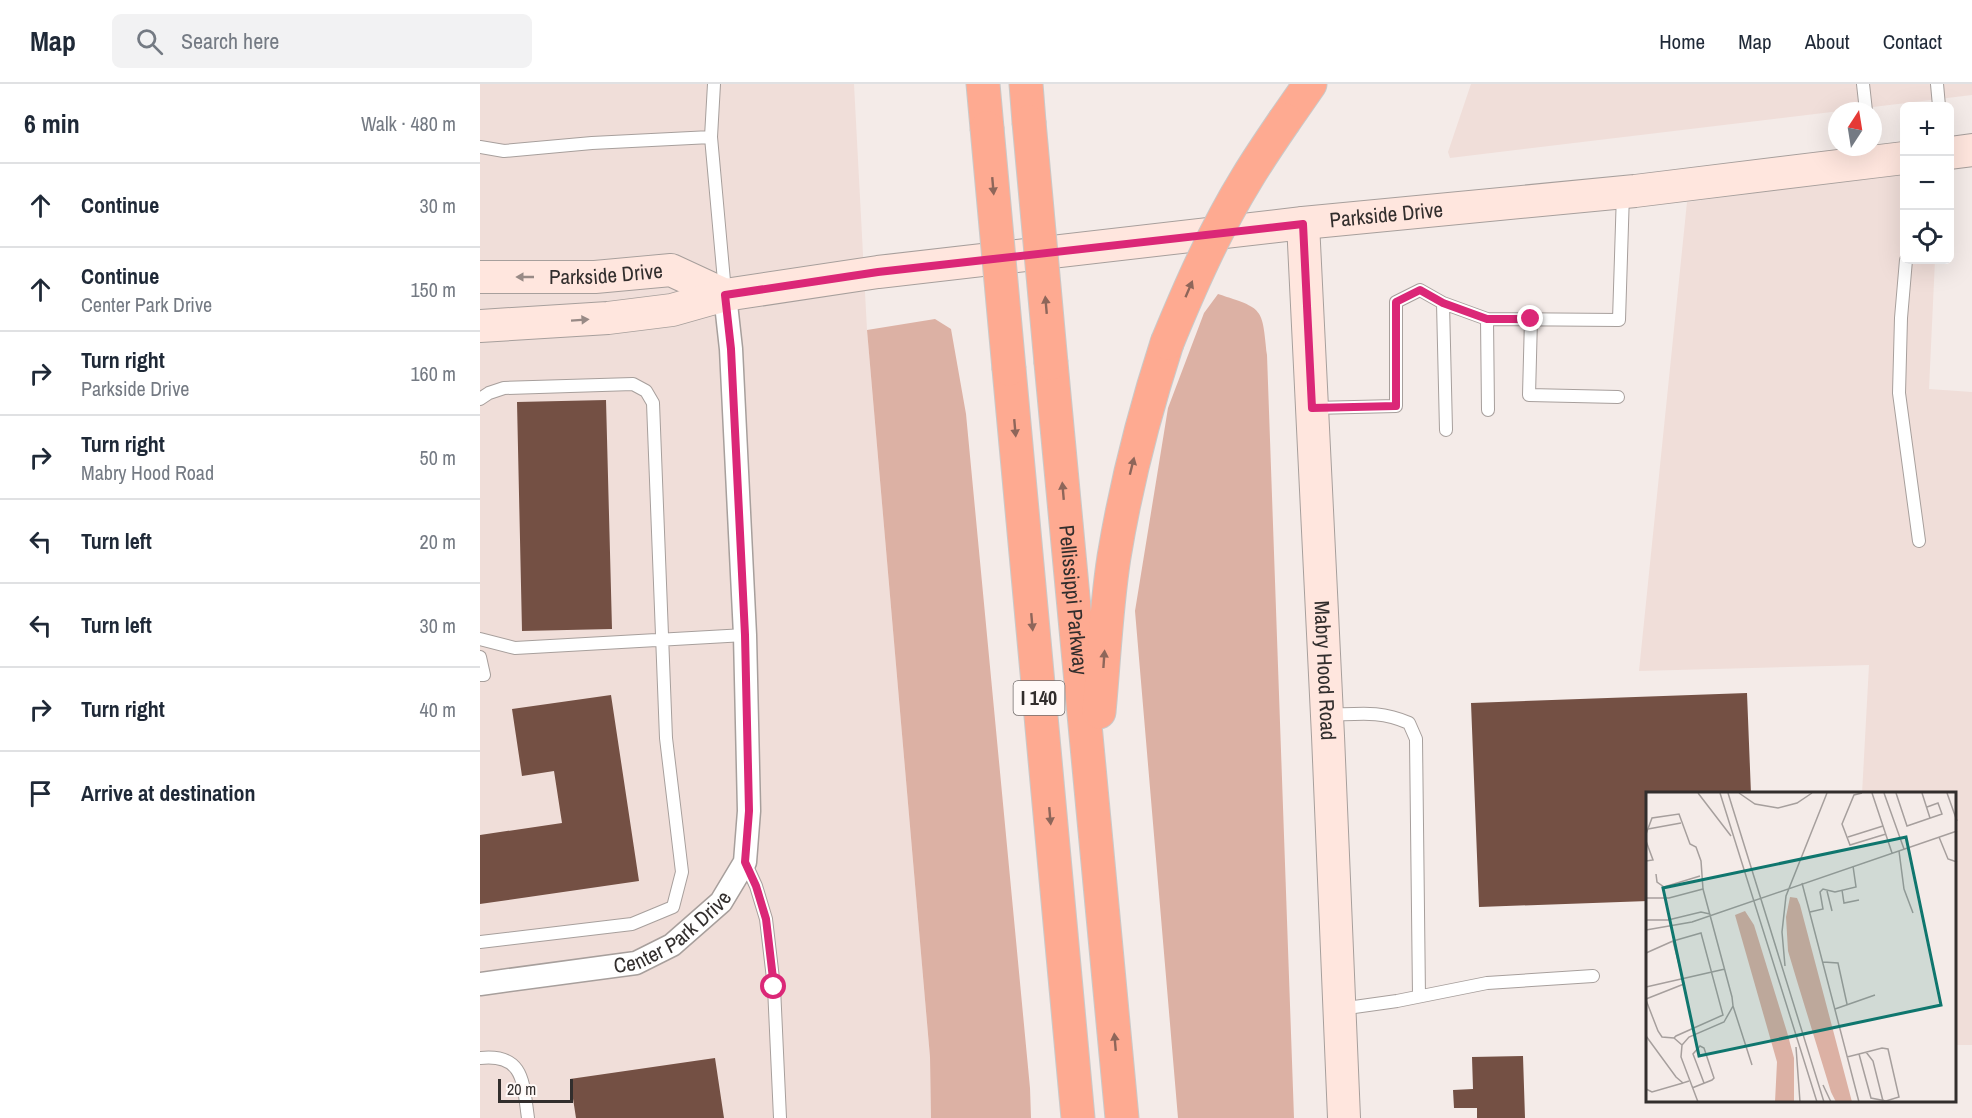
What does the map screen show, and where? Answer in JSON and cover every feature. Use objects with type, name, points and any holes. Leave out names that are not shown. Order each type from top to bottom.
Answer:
[{"type":"highway","name":"Pellissippi Parkway","points":[[983,84],[1078,1118]]},
{"type":"highway","name":"Pellissippi Parkway","points":[[1026,84],[1122,1112]]},
{"type":"highway","points":[[1091,779],[1112,580],[1126,491],[1144,417],[1167,344],[1192,282],[1246,178],[1310,84]]},
{"type":"highway","points":[[1066,1118],[1069,1026]]},
{"type":"street","points":[[1954,152],[1972,150]]},
{"type":"street","name":"Parkside Drive","points":[[1882,155],[1900,157]]},
{"type":"street","name":"Parkside Drive","points":[[480,326],[608,318],[672,310],[725,295],[878,272],[1303,224],[1623,192],[1857,156]]},
{"type":"street","name":"Mabry Hood Road","points":[[1303,224],[1344,1118]]},
{"type":"street","name":"Parkside Drive","points":[[480,277],[595,277],[671,270],[725,295]]},
{"type":"street","name":"Center Park Drive","points":[[480,984],[636,963],[672,945],[721,902],[745,862],[749,811],[745,635],[731,349],[725,295]]},
{"type":"lane","points":[[714,84],[711,137],[725,295]]},
{"type":"lane","points":[[1863,84],[1865,102]]},
{"type":"lane","points":[[1936,84],[1938,102]]},
{"type":"lane","points":[[480,147],[504,151],[592,143],[711,137]]},
{"type":"lane","points":[[1312,408],[1396,406],[1396,302],[1420,290],[1443,303],[1487,319],[1619,320],[1623,192]]},
{"type":"lane","points":[[1906,264],[1901,318],[1899,393],[1919,541]]},
{"type":"lane","points":[[1443,303],[1446,430]]},
{"type":"lane","points":[[1487,319],[1488,410]]},
{"type":"lane","points":[[1531,319],[1529,396],[1618,397]]},
{"type":"lane","points":[[480,399],[504,387],[633,384],[646,391],[653,403],[666,738],[682,872],[673,907],[632,924],[480,942]]},
{"type":"lane","points":[[480,639],[515,648],[745,635]]},
{"type":"lane","points":[[480,657],[484,675],[480,675]]},
{"type":"lane","points":[[1327,716],[1374,714],[1392,716],[1409,723],[1416,740],[1419,996]]},
{"type":"lane","points":[[745,862],[756,886],[766,919],[774,987],[780,1118]]},
{"type":"lane","points":[[1340,1009],[1487,983],[1593,976]]},
{"type":"lane","points":[[480,1058],[499,1057],[513,1064],[521,1076],[528,1118]]},
{"type":"shaded area","points":[[480,84],[854,84],[867,330],[930,1057],[931,1118],[480,1118]]},
{"type":"shaded area","points":[[1471,84],[1972,84],[1972,95],[1882,106],[1882,102],[1828,102],[1828,112],[1450,158],[1448,152]]},
{"type":"shaded area","points":[[1900,174],[1900,264],[1935,264],[1929,389],[1972,392],[1972,1045],[1957,1045],[1957,792],[1862,792],[1869,665],[1639,671],[1687,202]]},
{"type":"shaded area","points":[[1218,294],[1244,303],[1258,312],[1264,327],[1267,355],[1294,1118],[1178,1118],[1135,611],[1168,408],[1204,313]]},
{"type":"shaded area","points":[[935,319],[951,329],[966,414],[1031,1118],[931,1118],[930,1057],[867,330]]},
{"type":"building","points":[[606,400],[612,629],[522,631],[517,402]]},
{"type":"building","points":[[1747,693],[1751,792],[1646,792],[1646,901],[1479,907],[1471,703]]},
{"type":"building","points":[[611,695],[639,881],[480,904],[480,835],[562,823],[554,771],[522,776],[512,709]]},
{"type":"building","points":[[1523,1056],[1525,1118],[1477,1118],[1477,1108],[1454,1108],[1453,1090],[1473,1089],[1472,1057]]},
{"type":"building","points":[[715,1058],[724,1118],[576,1118],[570,1079]]},
{"type":"route","points":[[774,987],[766,919],[756,886],[745,862],[749,811],[745,635],[731,349],[725,295],[878,272],[1303,224],[1312,408],[1396,406],[1396,302],[1420,290],[1443,303],[1487,319],[1531,319]]}]
